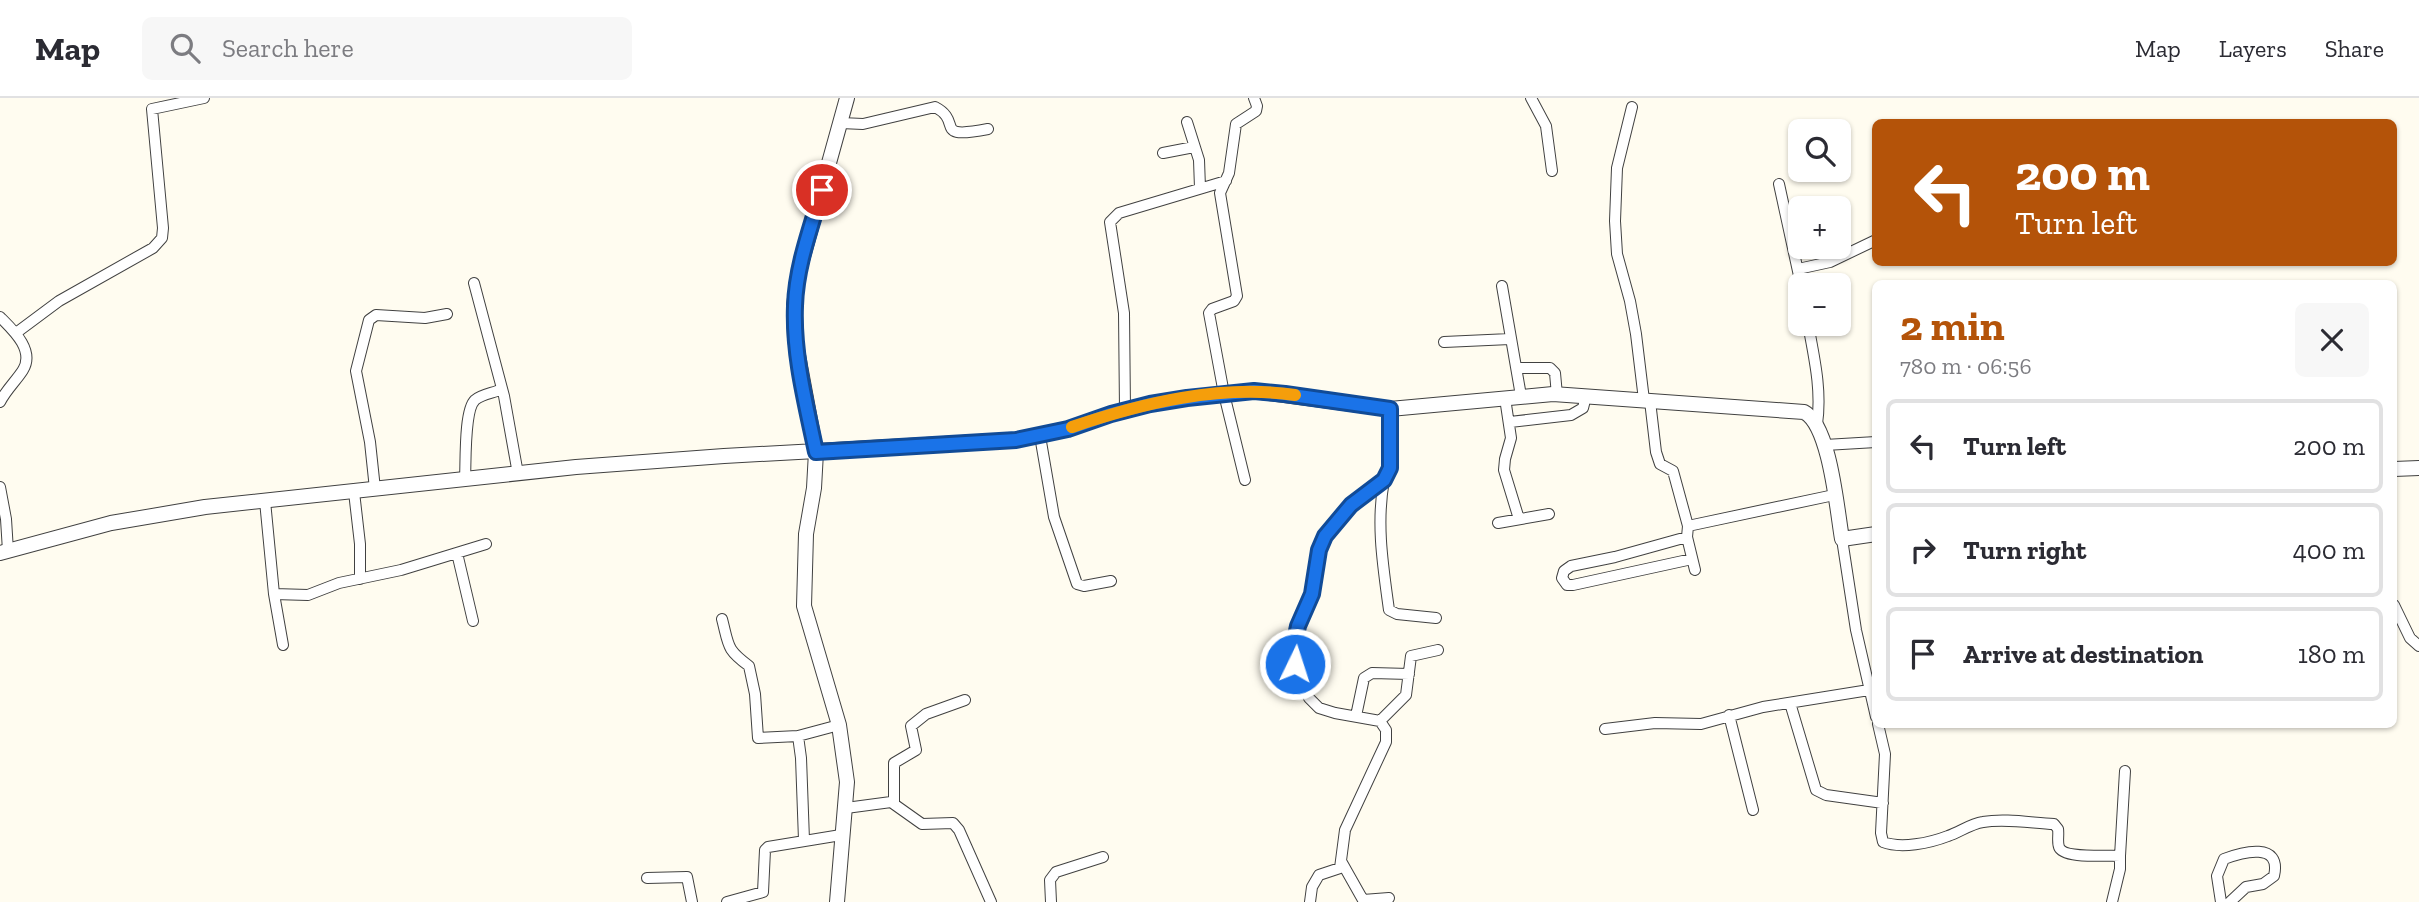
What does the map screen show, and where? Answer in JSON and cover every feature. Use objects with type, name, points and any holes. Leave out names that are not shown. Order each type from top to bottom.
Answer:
[{"type":"street","points":[[16,333],[46,310],[153,248],[162,238],[149,104],[204,98]]},
{"type":"street","points":[[837,902],[847,782],[839,725],[804,606],[806,534],[814,488],[816,452],[795,339],[794,305],[802,259],[847,98]]},
{"type":"street","points":[[1245,480],[1224,394],[1209,313],[1212,309],[1234,301],[1237,296],[1220,193],[1229,173],[1236,124],[1256,111],[1254,98]]},
{"type":"street","points":[[1531,98],[1546,126],[1552,171]]},
{"type":"street","points":[[841,122],[863,124],[934,102],[954,132],[963,134],[988,129]]},
{"type":"street","points":[[1632,107],[1617,168],[1617,254],[1630,300],[1656,452],[1660,464],[1673,471],[1687,531],[1694,565],[1573,585],[1567,585],[1562,578],[1564,571],[1571,566],[1615,557],[1687,531],[1834,495]]},
{"type":"street","points":[[1187,122],[1199,160],[1200,188]]},
{"type":"street","points":[[1163,153],[1195,147]]},
{"type":"street","points":[[1125,410],[1124,313],[1110,222],[1119,213],[1226,181]]},
{"type":"street","points":[[1779,184],[1799,273]]},
{"type":"street","points":[[1798,269],[1830,262],[1872,242]]},
{"type":"street","points":[[474,283],[502,390],[518,474]]},
{"type":"street","points":[[1502,286],[1521,396]]},
{"type":"street","points":[[375,489],[370,442],[356,371],[369,320],[380,314],[425,318],[447,314]]},
{"type":"street","points":[[0,317],[16,333],[27,359],[24,368],[0,402]]},
{"type":"street","points":[[1810,336],[1819,386],[1817,424]]},
{"type":"street","points":[[1444,342],[1510,339]]},
{"type":"street","points":[[1518,368],[1552,370],[1556,379],[1557,395]]},
{"type":"street","points":[[465,479],[471,406],[474,400],[502,390]]},
{"type":"street","points":[[0,487],[6,519],[4,552],[111,523],[205,507],[576,467],[1016,440],[1040,436],[1125,410],[1187,398],[1254,391],[1390,409],[1557,395],[1804,412],[1817,424],[1825,446],[1856,630],[1872,702]]},
{"type":"street","points":[[1510,422],[1571,415],[1583,408],[1586,396]]},
{"type":"street","points":[[1505,398],[1511,438],[1504,470],[1519,519]]},
{"type":"street","points":[[1390,409],[1390,468],[1384,480],[1380,501],[1380,550],[1389,610],[1397,614],[1436,618]]},
{"type":"street","points":[[1040,436],[1054,517],[1077,584],[1084,586],[1111,581]]},
{"type":"street","points":[[1825,446],[1872,442]]},
{"type":"street","points":[[2397,469],[2419,468]]},
{"type":"street","points":[[1310,902],[1316,878],[1323,873],[1338,870],[1345,830],[1386,742],[1386,730],[1380,722],[1319,708],[1309,698],[1295,664],[1294,646],[1303,611],[1312,594],[1319,550],[1325,536],[1351,505],[1384,480]]},
{"type":"street","points":[[354,492],[360,544],[360,579]]},
{"type":"street","points":[[265,501],[274,594],[283,645]]},
{"type":"street","points":[[1499,523],[1549,514]]},
{"type":"street","points":[[1842,539],[1872,535]]},
{"type":"street","points":[[274,594],[308,595],[339,583],[486,544]]},
{"type":"street","points":[[457,553],[473,621]]},
{"type":"street","points":[[2397,612],[2410,638],[2419,646]]},
{"type":"street","points":[[722,619],[730,650],[735,658],[749,666],[755,694],[756,736],[798,736],[839,725]]},
{"type":"street","points":[[1380,722],[1405,695],[1411,656],[1438,650]]},
{"type":"street","points":[[1356,716],[1364,678],[1372,673],[1409,674]]},
{"type":"street","points":[[1605,729],[1654,723],[1689,725],[1790,703],[1869,690]]},
{"type":"street","points":[[894,803],[894,763],[916,750],[911,726],[926,714],[965,700]]},
{"type":"street","points":[[1790,703],[1816,790],[1826,795],[1883,803]]},
{"type":"street","points":[[1729,715],[1753,810]]},
{"type":"street","points":[[1879,728],[1885,754],[1881,833],[1882,841],[1886,844],[1930,841],[1987,821],[2054,824],[2059,829],[2059,847],[2063,852],[2074,855],[2120,856]]},
{"type":"street","points":[[798,736],[804,840]]},
{"type":"street","points":[[2113,902],[2120,869],[2125,771]]},
{"type":"street","points":[[846,808],[894,803],[922,824],[953,822],[991,902]]},
{"type":"street","points":[[727,902],[763,892],[765,850],[768,847],[841,835]]},
{"type":"street","points":[[2221,902],[2217,876],[2224,859],[2258,850],[2267,854],[2275,866],[2274,876],[2263,884],[2245,887],[2230,902]]},
{"type":"street","points":[[1051,902],[1050,880],[1056,872],[1103,857]]},
{"type":"street","points":[[1341,861],[1363,900],[1389,898]]},
{"type":"street","points":[[647,878],[687,877],[692,902]]},
{"type":"slow traffic","points":[[1072,427],[1150,404],[1187,398],[1254,391],[1295,395]]},
{"type":"route","points":[[822,190],[799,271],[794,305],[795,339],[816,452],[1016,440],[1068,429],[1150,404],[1254,391],[1390,409],[1390,468],[1384,480],[1351,505],[1325,536],[1319,550],[1312,594],[1298,626],[1294,646],[1295,664]]}]
